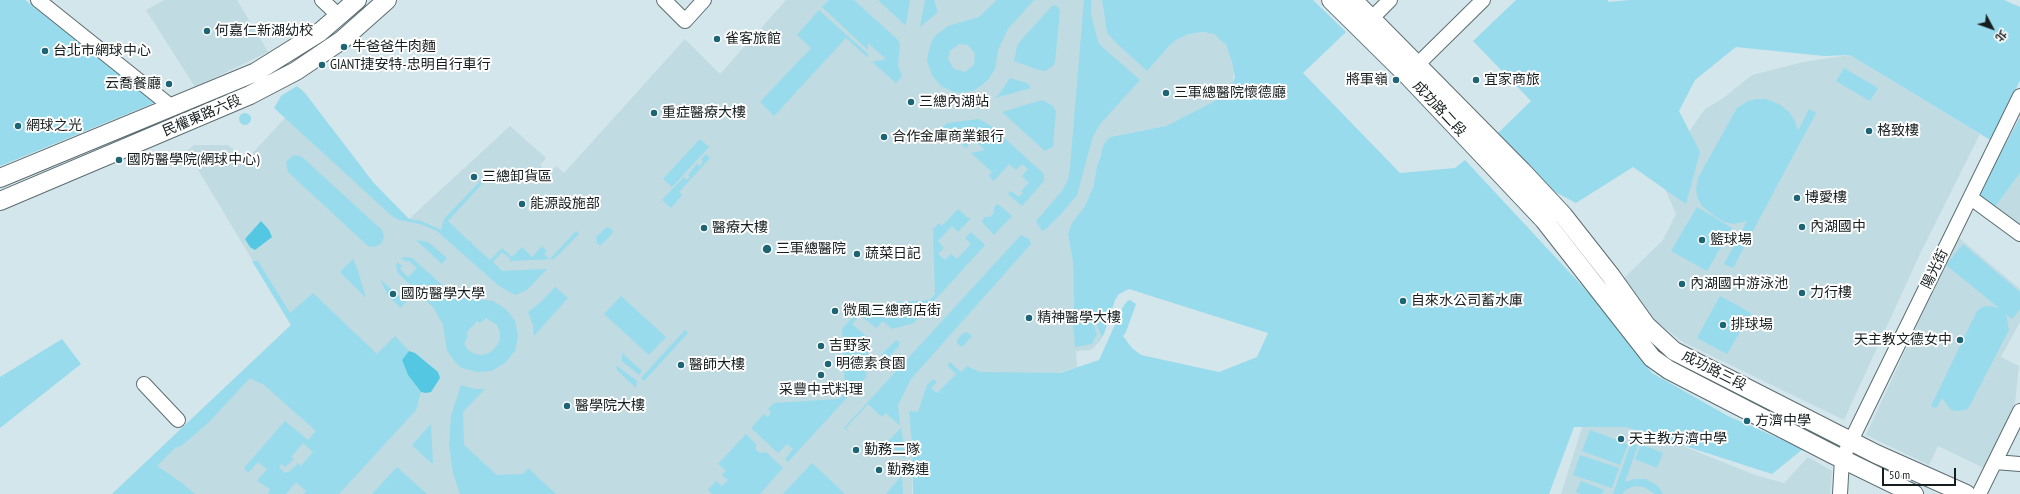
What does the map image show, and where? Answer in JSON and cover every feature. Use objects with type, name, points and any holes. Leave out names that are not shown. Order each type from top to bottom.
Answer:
[{"type":"main road","name":"民權東路六段","points":[[0,178],[173,108],[256,72],[320,32],[357,0]]},
{"type":"main road","name":"民權東路六段","points":[[0,201],[250,95],[296,70],[342,40],[387,0]]},
{"type":"main road","name":"成功路二段","points":[[1332,0],[1367,23],[1417,65],[1522,171]]},
{"type":"main road","name":"成功路二段","points":[[1354,0],[1367,23],[1544,220]]},
{"type":"main road","name":"成功路三段","points":[[1522,171],[1563,215],[1611,276],[1646,325],[1674,351],[1850,441],[1966,494]]},
{"type":"main road","name":"成功路三段","points":[[1544,220],[1652,358],[1669,370],[1842,459],[1914,494]]},
{"type":"street","points":[[38,0],[173,108]]},
{"type":"street","points":[[322,0],[339,16]]},
{"type":"street","points":[[664,0],[684,21],[704,0]]},
{"type":"street","points":[[1367,23],[1390,0]]},
{"type":"street","points":[[1417,65],[1483,0]]},
{"type":"street","name":"陽光街","points":[[1842,459],[2020,96]]},
{"type":"street","points":[[1970,198],[2020,234]]},
{"type":"street","points":[[144,384],[178,420]]},
{"type":"street","points":[[1979,494],[2020,412]]},
{"type":"street","points":[[1840,494],[1842,459]]},
{"type":"street","points":[[1995,462],[2020,464]]},
{"type":"shaded area","name":"台北市網球中心","points":[[0,0],[25,0],[156,102],[0,166]]},
{"type":"shaded area","name":"何嘉仁新湖幼校","points":[[164,0],[237,0],[268,52],[195,87],[146,10]]},
{"type":"shaded area","name":"三軍總醫院","points":[[786,0],[1102,0],[1107,33],[1147,71],[1171,44],[1178,39],[1189,34],[1203,32],[1214,34],[1222,40],[1228,49],[1234,69],[1233,83],[1223,97],[1166,126],[1110,137],[1100,155],[1093,188],[1085,206],[1072,223],[1068,234],[1073,262],[1074,318],[1088,318],[1096,323],[1100,331],[1100,340],[1094,348],[1090,350],[1076,351],[1077,367],[1055,374],[912,445],[912,494],[112,494],[291,325],[187,151],[194,145],[228,145],[246,160],[286,117],[369,180],[409,219],[510,126],[546,158],[540,165],[549,174],[556,166],[564,173],[685,39],[720,74]]},
{"type":"shaded area","points":[[829,0],[854,0],[898,40],[900,45],[898,65],[902,76],[896,83],[872,62],[886,59],[868,43],[868,50],[822,7]]},
{"type":"shaded area","points":[[878,0],[910,0],[906,24],[905,25]]},
{"type":"shaded area","points":[[925,0],[934,0],[938,12],[920,27]]},
{"type":"shaded area","points":[[997,0],[1034,0],[1008,29],[998,50],[995,69],[987,81],[975,90],[962,93],[954,92],[941,86],[932,75],[927,61],[932,41],[936,35],[948,26],[979,17]],"holes":[[[959,44],[968,45],[975,54],[974,65],[965,72],[954,69],[948,59],[950,51]]]},
{"type":"shaded area","points":[[1084,0],[1091,0],[1091,15],[1099,44],[1140,80],[1101,123],[1093,136],[1077,195],[1061,214],[1042,231],[1036,221],[1062,191],[1068,180]]},
{"type":"shaded area","points":[[1102,0],[1313,0],[1346,32],[1303,73],[1400,173],[1455,168],[1465,160],[1599,304],[1652,373],[1728,416],[1803,449],[1772,474],[1626,427],[1574,427],[1549,494],[913,494],[912,445],[909,411],[918,412],[927,385],[933,379],[937,382],[931,388],[937,393],[956,374],[947,365],[950,362],[961,372],[967,366],[980,372],[1060,373],[1099,360],[1123,307],[1127,301],[1130,300],[1136,304],[1126,332],[1123,336],[1132,348],[1141,355],[1219,372],[1257,357],[1268,333],[1129,289],[1119,294],[1115,300],[1104,334],[1097,344],[1101,336],[1096,323],[1088,318],[1074,318],[1073,262],[1068,234],[1072,223],[1085,206],[1093,188],[1097,167],[1104,144],[1110,137],[1166,126],[1213,102],[1227,93],[1231,88],[1235,77],[1226,45],[1214,34],[1203,32],[1189,34],[1178,39],[1171,44],[1147,71],[1107,33]]},
{"type":"shaded area","points":[[1516,0],[1608,0],[1608,2],[1630,0],[2004,0],[2020,7],[2020,80],[1992,141],[1850,55],[1824,56],[1736,47],[1695,80],[1679,111],[1700,152],[1686,204],[1633,167],[1576,203],[1535,181],[1495,136],[1531,101],[1473,41]]},
{"type":"shaded area","points":[[1055,5],[1060,11],[1055,62],[1053,66],[1045,71],[1014,61],[1017,46],[1022,39],[1052,6]]},
{"type":"shaded area","points":[[819,10],[869,55],[867,57],[846,38],[774,116],[760,102],[811,48],[797,35]]},
{"type":"shaded area","name":"內湖國中","points":[[1850,55],[1980,134],[1919,256],[1844,420],[1683,342],[1655,321],[1623,279],[1663,240],[1676,214],[1656,168],[1688,133],[1705,109],[1722,99],[1752,75],[1803,62]]},
{"type":"shaded area","points":[[1844,68],[1878,88],[1870,101],[1836,81]]},
{"type":"shaded area","points":[[1010,78],[1027,83],[1031,88],[995,98],[1000,93]]},
{"type":"shaded area","points":[[297,86],[305,93],[373,182],[409,219],[421,221],[441,230],[444,219],[487,174],[489,176],[448,221],[469,241],[473,241],[471,243],[490,260],[502,248],[512,257],[522,247],[532,257],[542,246],[547,251],[544,254],[550,259],[576,231],[579,234],[554,259],[509,261],[511,259],[502,252],[493,262],[501,271],[547,269],[527,290],[515,295],[499,286],[437,231],[420,224],[399,220],[392,216],[274,108],[281,96]]},
{"type":"shaded area","points":[[1766,99],[1779,104],[1789,112],[1795,121],[1798,131],[1809,109],[1816,113],[1733,268],[1724,264],[1747,221],[1733,224],[1716,217],[1702,206],[1698,199],[1696,190],[1698,178],[1737,108],[1748,101]]},
{"type":"shaded area","points":[[1042,100],[1052,105],[1056,111],[1053,147],[1045,151],[1002,112]]},
{"type":"shaded area","points":[[245,113],[249,115],[251,119],[249,123],[245,125],[241,123],[239,119],[241,115]]},
{"type":"shaded area","points":[[2020,117],[2020,173],[1994,208],[1977,196]]},
{"type":"shaded area","points":[[979,119],[991,126],[1044,174],[1044,181],[1022,206],[1008,194],[1011,191],[1019,197],[1023,193],[1021,191],[1029,183],[1022,176],[1028,169],[1022,164],[1016,170],[1009,164],[994,181],[989,176],[992,172],[971,153],[985,150],[968,134],[968,146],[966,148],[943,127],[947,123]]},
{"type":"shaded area","points":[[700,139],[709,147],[672,187],[663,179]]},
{"type":"shaded area","points":[[706,154],[710,158],[679,192],[682,195],[671,208],[662,200],[684,177],[687,180],[690,177],[688,175],[697,164],[700,166],[703,162],[701,160]]},
{"type":"shaded area","points":[[295,155],[302,157],[382,230],[384,237],[381,244],[374,247],[368,246],[288,172],[286,162]]},
{"type":"shaded area","points":[[2020,173],[2020,227],[1994,208]]},
{"type":"shaded area","points":[[998,204],[1012,216],[994,235],[982,222],[984,217],[990,217],[994,213],[994,207]]},
{"type":"shaded area","name":"籃球場","points":[[1697,207],[1732,228],[1707,271],[1671,251]]},
{"type":"shaded area","points":[[958,209],[968,218],[971,218],[958,232],[952,226],[938,241],[944,248],[938,254],[945,260],[951,254],[957,259],[971,244],[965,238],[971,232],[985,245],[914,323],[892,329],[883,321],[876,328],[860,315],[852,324],[868,338],[861,346],[868,352],[866,377],[788,462],[785,459],[793,449],[787,444],[778,453],[751,428],[764,414],[767,417],[771,413],[768,409],[774,403],[839,399],[844,394],[842,329],[852,318],[850,315],[852,313],[855,315],[865,304],[930,300],[935,294],[933,229],[939,223],[942,226]]},
{"type":"shaded area","points":[[261,221],[269,230],[272,237],[255,250],[250,247],[245,239]]},
{"type":"shaded area","points":[[607,227],[613,230],[612,234],[601,245],[597,244],[596,237]]},
{"type":"shaded area","points":[[1021,235],[1029,239],[1031,244],[911,379],[898,405],[900,426],[886,413],[882,417],[868,404],[846,428],[848,431],[844,428]]},
{"type":"shaded area","name":"天主教文德女中","points":[[1958,237],[2020,289],[2020,322],[2001,357],[2019,366],[2014,412],[1984,468],[1938,446],[1929,465],[1866,435]]},
{"type":"shaded area","points":[[416,240],[428,242],[447,258],[442,264]]},
{"type":"shaded area","points":[[1963,244],[2020,292],[2020,309],[2012,319],[2006,314],[2009,330],[1968,409],[1959,411],[1951,410],[1942,398],[1936,408],[1931,406],[1977,311],[1982,307],[1989,306],[1999,308],[1946,265]]},
{"type":"shaded area","points":[[401,258],[412,258],[449,291],[468,298],[493,301],[506,309],[515,321],[518,336],[515,351],[505,363],[492,371],[477,372],[462,368],[456,363],[447,351],[443,325],[434,308],[398,273],[396,267],[397,262],[402,266],[400,269],[408,277],[417,268],[408,260],[406,262]],"holes":[[[486,318],[497,325],[500,332],[500,340],[491,352],[483,355],[475,354],[468,350],[464,344],[468,336],[466,333],[477,321],[480,323]]]},
{"type":"shaded area","points":[[353,259],[357,268],[366,298],[340,272]]},
{"type":"shaded area","points":[[252,261],[258,261],[290,313],[313,293],[377,354],[395,336],[409,351],[402,360],[408,375],[421,392],[416,410],[339,494],[304,494],[306,491],[296,482],[286,494],[268,494],[270,489],[257,481],[267,469],[258,462],[248,473],[244,468],[285,421],[308,440],[316,431],[264,385],[250,378],[209,422],[181,446],[175,448],[157,466],[195,494],[112,494],[291,325]],"holes":[[[303,443],[313,452],[301,466],[298,463],[290,471],[285,473],[279,467],[282,464],[285,467],[292,461],[294,459],[291,457]]]},
{"type":"shaded area","points":[[380,279],[406,302],[401,308],[388,296]]},
{"type":"shaded area","points":[[555,287],[568,298],[534,336],[533,325],[528,312],[542,301]]},
{"type":"shaded area","points":[[621,296],[666,337],[649,355],[604,314]]},
{"type":"shaded area","name":"排球場","points":[[1720,296],[1751,313],[1727,354],[1697,338]]},
{"type":"shaded area","points":[[1073,320],[1087,320],[1093,323],[1097,334],[1092,344],[1075,347]]},
{"type":"shaded area","points":[[685,330],[688,333],[644,381],[641,378]]},
{"type":"shaded area","points":[[967,332],[972,336],[962,347],[957,344],[957,340],[963,333]]},
{"type":"shaded area","points":[[62,339],[81,364],[0,428],[0,377]]},
{"type":"shaded area","points":[[896,340],[900,342],[899,346],[887,359],[881,359],[882,354]]},
{"type":"shaded area","points":[[409,351],[415,353],[438,372],[440,378],[431,392],[421,392],[408,375],[402,360]]},
{"type":"shaded area","points":[[622,353],[642,371],[639,375],[622,361]]},
{"type":"shaded area","points":[[616,365],[637,381],[636,388],[617,370]]},
{"type":"shaded area","points":[[461,385],[475,389],[485,389],[463,412],[464,445],[497,475],[523,474],[528,468],[556,494],[460,494],[453,473],[449,445],[451,416]]},
{"type":"shaded area","name":"天主教方濟中學","points":[[1586,415],[1618,420],[1755,475],[1784,483],[1808,457],[1832,471],[1830,494],[1561,494]]},
{"type":"shaded area","points":[[431,424],[433,463],[431,463],[412,445]]},
{"type":"shaded area","points":[[901,428],[903,439],[905,459],[887,442]]},
{"type":"shaded area","points":[[1590,430],[1628,444],[1620,465],[1582,451]]},
{"type":"shaded area","points":[[746,434],[756,444],[756,450],[760,453],[766,452],[783,468],[760,494],[712,494],[708,490],[716,481],[722,486],[728,480],[722,475],[726,470],[718,464]]},
{"type":"shaded area","points":[[1631,443],[1638,445],[1625,482],[1634,479],[1646,479],[1658,486],[1663,494],[1655,494],[1644,487],[1635,486],[1627,489],[1622,494],[1613,494]]},
{"type":"shaded area","points":[[1641,444],[1663,453],[1657,468],[1635,459]]},
{"type":"shaded area","points":[[1580,455],[1619,468],[1612,488],[1573,475]]},
{"type":"shaded area","points":[[812,463],[845,494],[783,494]]},
{"type":"shaded area","points":[[397,467],[427,494],[372,494]]},
{"type":"shaded area","points":[[902,475],[903,494],[886,494]]},
{"type":"shaded area","points":[[1581,481],[1604,490],[1602,494],[1581,494],[1576,492]]},
{"type":"place","name":"何嘉仁新湖幼校","points":[[207,31]]},
{"type":"place","name":"雀客旅館","points":[[717,39]]},
{"type":"place","name":"牛爸爸牛肉麵","points":[[344,47]]},
{"type":"place","name":"台北市網球中心","points":[[45,51]]},
{"type":"place","name":"GIANT捷安特-忠明自行車行","points":[[322,65]]},
{"type":"place","name":"將軍嶺","points":[[1396,80]]},
{"type":"place","name":"宜家商旅","points":[[1476,80]]},
{"type":"place","name":"云喬餐廳","points":[[169,84]]},
{"type":"place","name":"三軍總醫院懷德廳","points":[[1166,93]]},
{"type":"place","name":"三總內湖站","points":[[911,102]]},
{"type":"place","name":"重症醫療大樓","points":[[654,113]]},
{"type":"place","name":"網球之光","points":[[18,126]]},
{"type":"place","name":"格致樓","points":[[1869,131]]},
{"type":"place","name":"合作金庫商業銀行","points":[[884,137]]},
{"type":"place","name":"國防醫學院(網球中心)","points":[[119,160]]},
{"type":"place","name":"三總卸貨區","points":[[474,177]]},
{"type":"place","name":"博愛樓","points":[[1797,198]]},
{"type":"place","name":"能源設施部","points":[[522,204]]},
{"type":"place","name":"內湖國中","points":[[1802,227]]},
{"type":"place","name":"醫療大樓","points":[[704,228]]},
{"type":"place","name":"籃球場","points":[[1702,240]]},
{"type":"place","name":"三軍總醫院","points":[[767,249]]},
{"type":"place","name":"蔬菜日記","points":[[857,254]]},
{"type":"place","name":"內湖國中游泳池","points":[[1682,284]]},
{"type":"place","name":"力行樓","points":[[1802,293]]},
{"type":"place","name":"國防醫學大學","points":[[393,294]]},
{"type":"place","name":"自來水公司蓄水庫","points":[[1403,301]]},
{"type":"place","name":"微風三總商店街","points":[[835,311]]},
{"type":"place","name":"精神醫學大樓","points":[[1029,318]]},
{"type":"place","name":"排球場","points":[[1723,325]]},
{"type":"place","name":"天主教文德女中","points":[[1960,340]]},
{"type":"place","name":"吉野家","points":[[821,346]]},
{"type":"place","name":"明德素食園","points":[[828,364]]},
{"type":"place","name":"醫師大樓","points":[[681,365]]},
{"type":"place","name":"采豐中式料理","points":[[821,375]]},
{"type":"place","name":"醫學院大樓","points":[[567,406]]},
{"type":"place","name":"方濟中學","points":[[1747,421]]},
{"type":"place","name":"天主教方濟中學","points":[[1621,439]]},
{"type":"place","name":"勤務二隊","points":[[856,450]]},
{"type":"place","name":"勤務連","points":[[879,470]]}]
